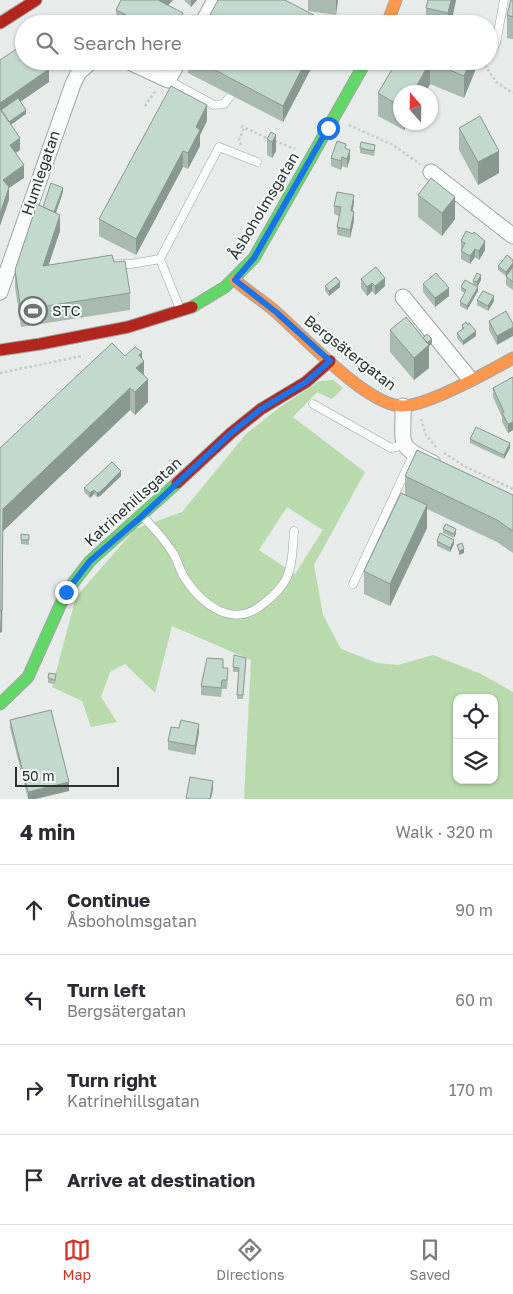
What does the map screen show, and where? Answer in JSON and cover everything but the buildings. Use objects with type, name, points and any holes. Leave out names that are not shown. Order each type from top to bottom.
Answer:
[{"type":"main road","points":[[0,23],[36,0]]},
{"type":"main road","points":[[390,15],[396,0]]},
{"type":"main road","name":"Åsboholmsgatan","points":[[0,350],[27,347],[120,328],[205,301],[235,280],[254,258],[361,70]]},
{"type":"main road","name":"Bergsätergatan","points":[[235,280],[276,312],[330,361],[386,403],[402,406],[424,400],[513,358]]},
{"type":"main road","name":"Katrinehillsgatan","points":[[0,704],[28,677],[66,592],[90,561],[142,516],[231,433],[261,409],[306,382],[330,361]]},
{"type":"street","points":[[207,15],[215,0]]},
{"type":"street","name":"Humlegatan","points":[[0,292],[73,84],[81,70]]},
{"type":"street","points":[[141,70],[163,84],[173,70]]},
{"type":"street","points":[[431,172],[513,236]]},
{"type":"street","points":[[403,297],[470,379]]},
{"type":"street","points":[[402,406],[409,449],[445,468]]},
{"type":"lane","points":[[498,32],[504,0]]},
{"type":"lane","points":[[163,84],[214,105],[224,104],[231,95]]},
{"type":"lane","points":[[180,310],[160,259],[219,147],[257,162]]},
{"type":"lane","points":[[111,264],[131,264],[160,259]]},
{"type":"lane","points":[[314,404],[391,448],[409,449],[353,584]]},
{"type":"lane","points":[[142,516],[158,532],[174,554],[186,580],[203,601],[222,614],[240,614],[256,609],[285,584],[290,570],[294,531]]},
{"type":"path","points":[[489,70],[496,82],[513,93]]},
{"type":"path","points":[[145,106],[163,84]]},
{"type":"path","points":[[345,124],[393,145],[414,160]]},
{"type":"path","points":[[243,156],[240,140],[242,127],[300,151]]},
{"type":"path","points":[[27,347],[30,367]]},
{"type":"path","points":[[420,415],[426,435],[434,445],[466,467],[513,489]]},
{"type":"green space","points":[[333,380],[343,388],[332,399],[317,392],[293,417],[365,472],[314,565],[323,615],[341,649],[377,663],[398,665],[433,655],[481,674],[513,692],[513,799],[244,799],[251,660],[172,626],[155,693],[125,664],[110,672],[101,697],[117,722],[91,727],[82,701],[52,687],[76,597],[135,529],[182,512],[246,434],[280,407],[320,381]],"holes":[[[287,507],[323,530],[295,574],[259,550]]]},
{"type":"traffic: fast","points":[[192,307],[225,287],[254,258],[361,70]]},
{"type":"traffic: fast","points":[[0,704],[28,677],[66,592],[90,561],[177,483]]},
{"type":"traffic: slow","points":[[390,15],[396,0]]},
{"type":"traffic: slow","points":[[235,280],[272,309],[336,368],[354,382],[371,394],[401,406],[412,405],[441,395],[513,358]]},
{"type":"traffic: jam","points":[[0,23],[36,0]]},
{"type":"traffic: jam","points":[[0,350],[128,327],[192,307]]},
{"type":"traffic: jam","points":[[177,483],[231,433],[261,409],[306,382],[330,361]]},
{"type":"place","name":"STC","points":[[33,311]]},
{"type":"route","points":[[66,592],[90,561],[142,516],[231,433],[261,409],[306,382],[330,361],[276,312],[235,280],[254,258],[328,128]]}]
